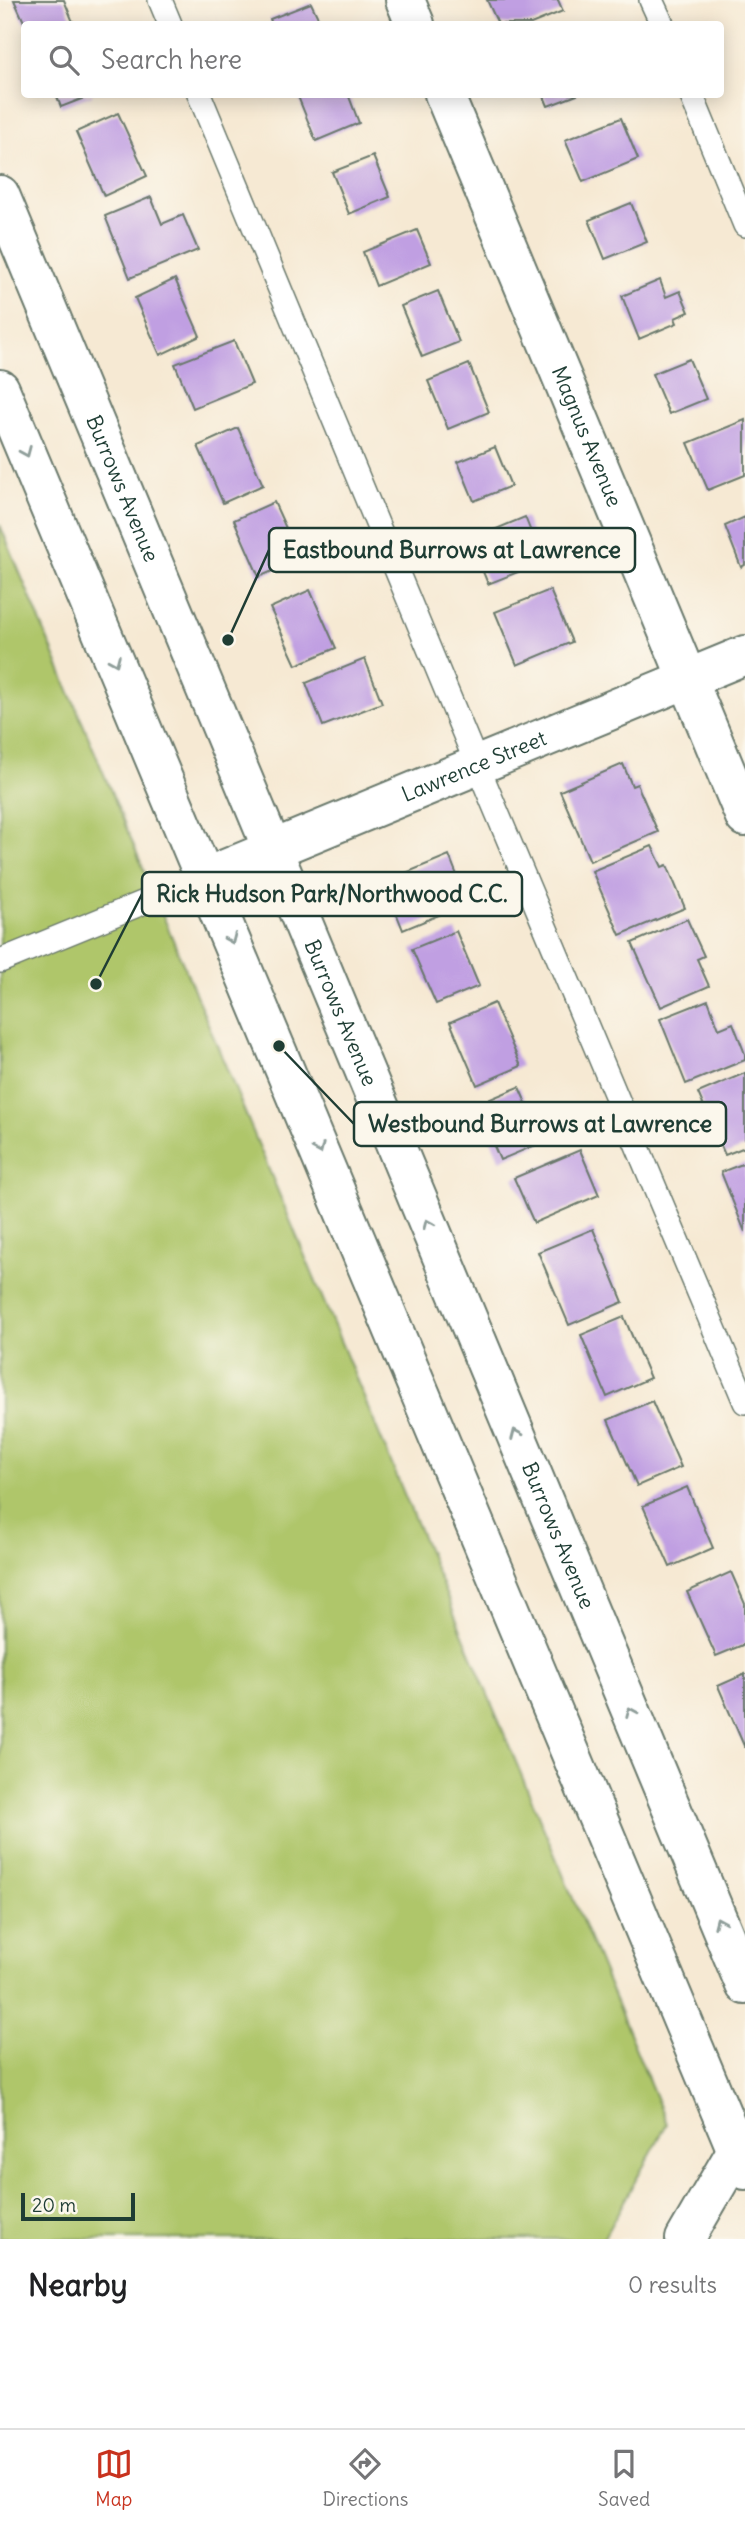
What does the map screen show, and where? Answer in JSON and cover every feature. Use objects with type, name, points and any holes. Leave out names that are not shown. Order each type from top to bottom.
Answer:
[{"type":"street","points":[[405,0],[414,21]]},
{"type":"street","name":"Magnus Avenue","points":[[446,98],[745,817]]},
{"type":"street","name":"Burrows Avenue","points":[[0,195],[745,1985]]},
{"type":"street","points":[[0,389],[742,2152],[685,2239]]},
{"type":"street","name":"Lawrence Street","points":[[206,877],[745,655]]},
{"type":"lane","points":[[160,0],[169,21]]},
{"type":"lane","points":[[651,0],[661,21]]},
{"type":"lane","points":[[201,98],[477,766],[745,1402]]},
{"type":"lane","points":[[693,98],[745,225]]},
{"type":"lane","points":[[0,961],[206,877]]},
{"type":"green space","points":[[0,525],[667,2124],[603,2239],[0,2239]]},
{"type":"building","points":[[14,0],[64,0],[73,21],[24,21]]},
{"type":"building","points":[[487,0],[558,0],[563,11],[538,21],[497,21]]},
{"type":"building","points":[[311,3],[320,21],[271,21],[270,19]]},
{"type":"building","points":[[58,98],[84,98],[61,107]]},
{"type":"building","points":[[299,98],[350,98],[359,123],[316,141]]},
{"type":"building","points":[[545,98],[569,98],[548,106]]},
{"type":"building","points":[[118,113],[147,176],[104,196],[76,132]]},
{"type":"building","points":[[621,118],[638,159],[583,182],[565,140]]},
{"type":"building","points":[[373,156],[390,197],[349,214],[332,172]]},
{"type":"building","points":[[151,197],[162,224],[183,215],[198,250],[130,278],[105,216]]},
{"type":"building","points":[[631,203],[647,242],[605,259],[589,220]]},
{"type":"building","points":[[417,230],[431,263],[376,286],[363,252]]},
{"type":"building","points":[[175,279],[200,336],[160,355],[135,298]]},
{"type":"building","points":[[660,280],[666,297],[680,291],[689,312],[675,318],[677,323],[639,339],[622,296]]},
{"type":"building","points":[[438,291],[459,342],[422,357],[401,306]]},
{"type":"building","points":[[234,341],[252,384],[193,408],[175,364]]},
{"type":"building","points":[[689,359],[706,399],[669,414],[652,374]]},
{"type":"building","points":[[469,364],[489,412],[448,429],[428,381]]},
{"type":"building","points":[[745,420],[745,475],[708,490],[688,443]]},
{"type":"building","points":[[238,428],[263,485],[223,503],[198,446]]},
{"type":"building","points":[[495,447],[511,486],[474,501],[458,462]]},
{"type":"building","points":[[274,502],[300,559],[259,577],[234,520]]},
{"type":"building","points":[[525,517],[543,562],[488,584],[470,540]]},
{"type":"building","points":[[745,517],[745,565],[741,567],[725,526]]},
{"type":"building","points":[[310,590],[336,648],[296,665],[270,608]]},
{"type":"building","points":[[550,590],[572,642],[517,665],[495,612]]},
{"type":"building","points":[[365,659],[382,703],[323,726],[306,683]]},
{"type":"building","points":[[623,764],[632,786],[637,784],[658,832],[590,861],[560,791]]},
{"type":"building","points":[[652,846],[662,867],[667,865],[685,908],[620,935],[592,871]]},
{"type":"building","points":[[449,855],[468,903],[403,930],[384,882]]},
{"type":"building","points":[[687,919],[704,956],[697,959],[709,986],[661,1007],[632,943]]},
{"type":"building","points":[[456,931],[479,986],[436,1004],[412,949]]},
{"type":"building","points":[[708,1000],[719,1029],[733,1023],[745,1060],[686,1084],[660,1019]]},
{"type":"building","points":[[494,1003],[521,1066],[477,1085],[450,1022]]},
{"type":"building","points":[[745,1073],[745,1147],[725,1155],[698,1093]]},
{"type":"building","points":[[519,1087],[543,1142],[500,1160],[476,1105]]},
{"type":"building","points":[[580,1150],[599,1195],[534,1223],[514,1178]]},
{"type":"building","points":[[745,1163],[745,1232],[721,1172]]},
{"type":"building","points":[[593,1229],[623,1302],[569,1325],[538,1252]]},
{"type":"building","points":[[624,1317],[650,1378],[607,1397],[581,1335]]},
{"type":"building","points":[[652,1401],[681,1467],[637,1486],[608,1420]]},
{"type":"building","points":[[687,1487],[713,1548],[670,1567],[643,1506]]},
{"type":"building","points":[[731,1572],[745,1604],[745,1644],[716,1656],[687,1592]]},
{"type":"building","points":[[745,1674],[745,1748],[718,1686]]},
{"type":"place","name":"Eastbound Burrows at Lawrence","points":[[228,640]]},
{"type":"place","name":"Rick Hudson Park/Northwood C.C.","points":[[96,984]]},
{"type":"place","name":"Westbound Burrows at Lawrence","points":[[279,1046]]}]
